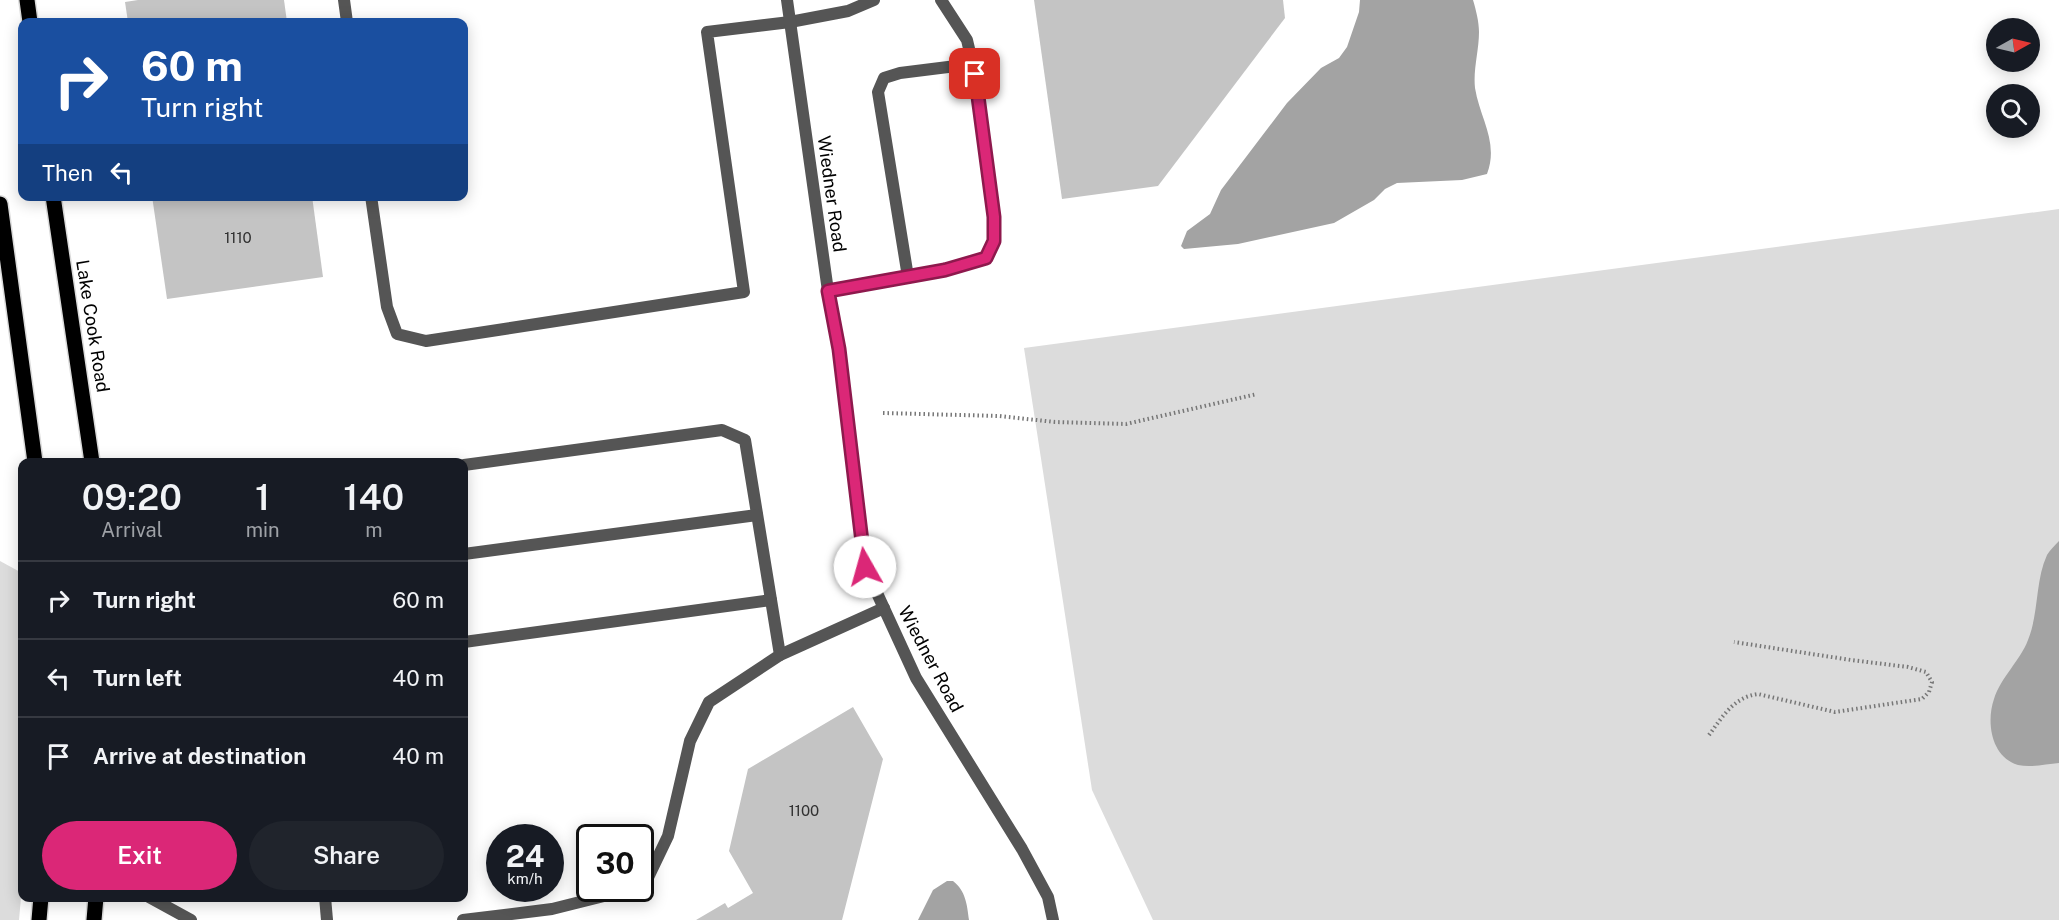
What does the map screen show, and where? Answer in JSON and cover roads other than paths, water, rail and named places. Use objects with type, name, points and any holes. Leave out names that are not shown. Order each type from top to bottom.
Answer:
[{"type":"main road","points":[[27,0],[29,18]]},
{"type":"main road","name":"Lake Cook Road","points":[[54,201],[91,458]]},
{"type":"main road","points":[[0,204],[34,458]]},
{"type":"main road","points":[[39,920],[41,902]]},
{"type":"main road","points":[[94,920],[96,902]]},
{"type":"street","points":[[344,0],[346,18]]},
{"type":"street","name":"Wiedner Road","points":[[787,0],[828,291],[839,349],[865,567],[916,678],[1022,849],[1048,897],[1053,920]]},
{"type":"street","points":[[372,201],[387,307],[397,334],[426,341],[744,292],[707,32],[790,22],[848,11],[874,0]]},
{"type":"street","points":[[828,291],[945,270],[986,258],[994,241],[994,217],[967,40],[941,0]]},
{"type":"street","points":[[908,276],[878,92],[884,78],[900,73],[972,64]]},
{"type":"street","points":[[468,464],[722,430],[745,440],[780,655]]},
{"type":"street","points":[[468,553],[757,515]]},
{"type":"street","points":[[468,641],[771,600]]},
{"type":"street","points":[[654,865],[668,836],[690,741],[710,702],[780,655],[884,608]]},
{"type":"street","points":[[158,902],[191,920]]},
{"type":"street","points":[[325,902],[327,920]]},
{"type":"street","points":[[463,920],[552,909],[580,902]]}]
